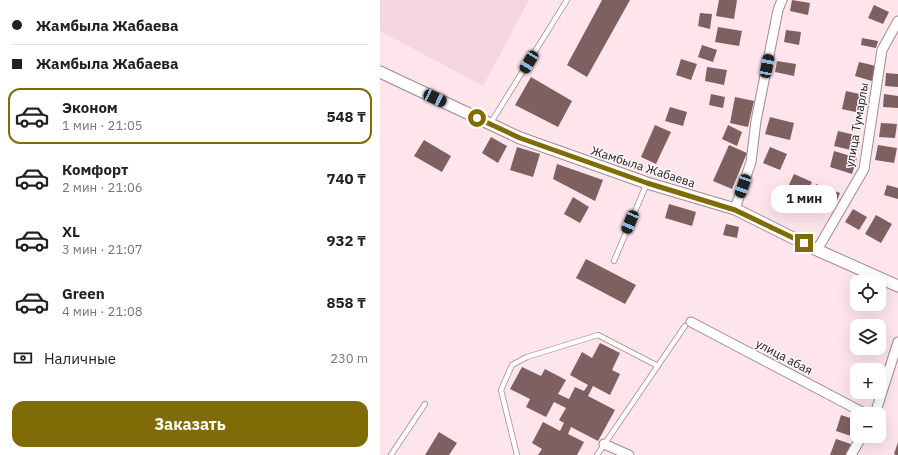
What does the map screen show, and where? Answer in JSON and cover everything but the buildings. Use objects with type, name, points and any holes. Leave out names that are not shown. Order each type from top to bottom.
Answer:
[{"type":"street","points":[[735,210],[751,162],[756,121],[776,18],[782,0]]},
{"type":"street","name":"улица Тумарлы","points":[[817,250],[864,169],[882,50],[898,21]]},
{"type":"street","name":"Жамбыла Жабаева","points":[[380,72],[520,138],[647,183],[735,210],[817,250],[898,286]]},
{"type":"street","name":"улица абая","points":[[688,324],[852,407]]},
{"type":"street","points":[[877,407],[898,342]]},
{"type":"street","points":[[851,455],[858,443]]},
{"type":"street","points":[[604,444],[629,455]]},
{"type":"lane","points":[[490,124],[567,0]]},
{"type":"lane","points":[[614,261],[647,183]]},
{"type":"lane","points":[[597,455],[688,324]]},
{"type":"lane","points":[[517,455],[501,390],[512,365],[527,357],[598,335],[658,366]]},
{"type":"lane","points":[[391,455],[425,404]]},
{"type":"shaded area","points":[[380,0],[529,0],[483,86],[380,31]]},
{"type":"route","points":[[477,118],[520,138],[647,183],[735,210],[804,243]]}]
